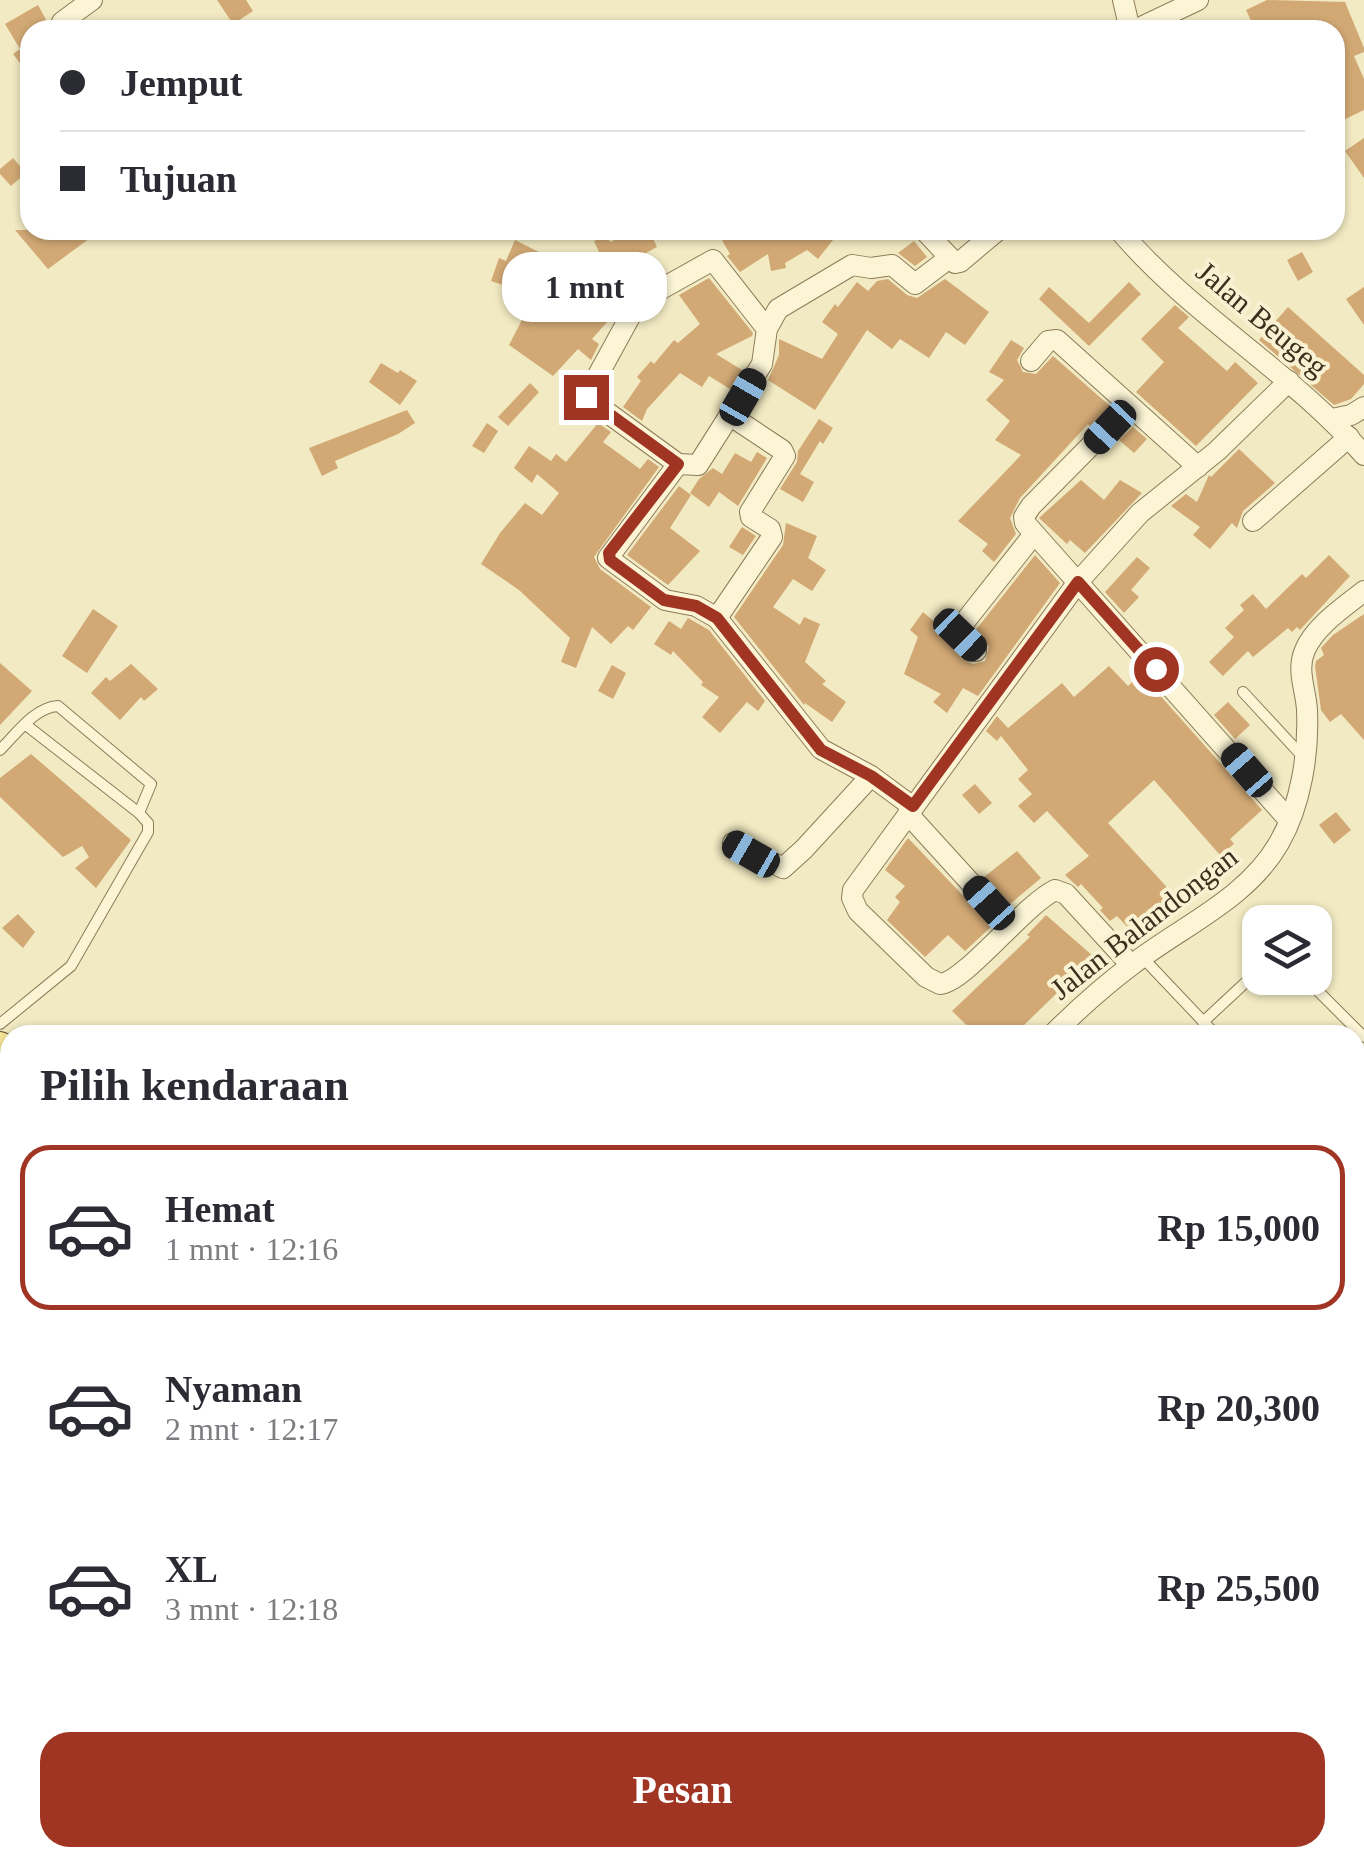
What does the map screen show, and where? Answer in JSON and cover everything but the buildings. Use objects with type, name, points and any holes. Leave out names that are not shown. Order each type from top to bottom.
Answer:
[{"type":"street","points":[[65,20],[92,0]]},
{"type":"street","points":[[1154,20],[1198,0]]},
{"type":"street","points":[[933,240],[948,258],[960,262],[986,240]]},
{"type":"street","name":"Jalan Beugeg","points":[[1130,240],[1200,309],[1332,419],[1364,455]]},
{"type":"street","points":[[767,329],[714,260],[644,298],[632,310],[586,397],[678,464],[698,464],[762,364],[767,329],[785,302],[852,266],[892,265],[914,284],[948,258]]},
{"type":"street","points":[[1032,360],[1048,341],[1057,340],[1198,468]]},
{"type":"street","points":[[1136,961],[1060,891],[1050,892],[1009,925],[954,979],[940,984],[926,977],[858,911],[852,898],[858,881],[1078,582],[1140,513],[1198,468],[1289,381]]},
{"type":"street","points":[[1130,406],[1027,511],[1025,523],[1289,820]]},
{"type":"street","points":[[1332,419],[1364,407]]},
{"type":"street","points":[[717,618],[772,536],[770,528],[750,512],[785,456],[782,450],[731,416]]},
{"type":"street","points":[[1252,520],[1349,437]]},
{"type":"street","points":[[678,464],[607,556],[664,600],[696,606],[717,618],[821,750],[871,776],[910,810],[1009,925]]},
{"type":"street","points":[[976,651],[959,629],[1034,534]]},
{"type":"street","name":"Jalan Balandongan","points":[[1063,1025],[1136,961],[1254,877],[1268,861],[1289,820],[1304,758],[1308,725],[1302,655],[1316,633],[1364,591]]},
{"type":"street","points":[[733,844],[782,868],[804,850],[871,776]]},
{"type":"lane","points":[[1243,692],[1304,758]]},
{"type":"lane","points":[[0,750],[44,708],[58,706],[151,784],[139,813]]},
{"type":"lane","points":[[0,1024],[62,976],[82,951],[148,832],[148,823],[139,813],[26,726]]},
{"type":"lane","points":[[1136,961],[1206,1025]]},
{"type":"lane","points":[[1203,1022],[1242,986]]},
{"type":"lane","points":[[1322,995],[1352,1025]]},
{"type":"route","points":[[586,397],[678,464],[609,553],[610,560],[664,600],[696,606],[717,618],[821,750],[871,776],[913,806],[1078,582],[1156,669]]}]
